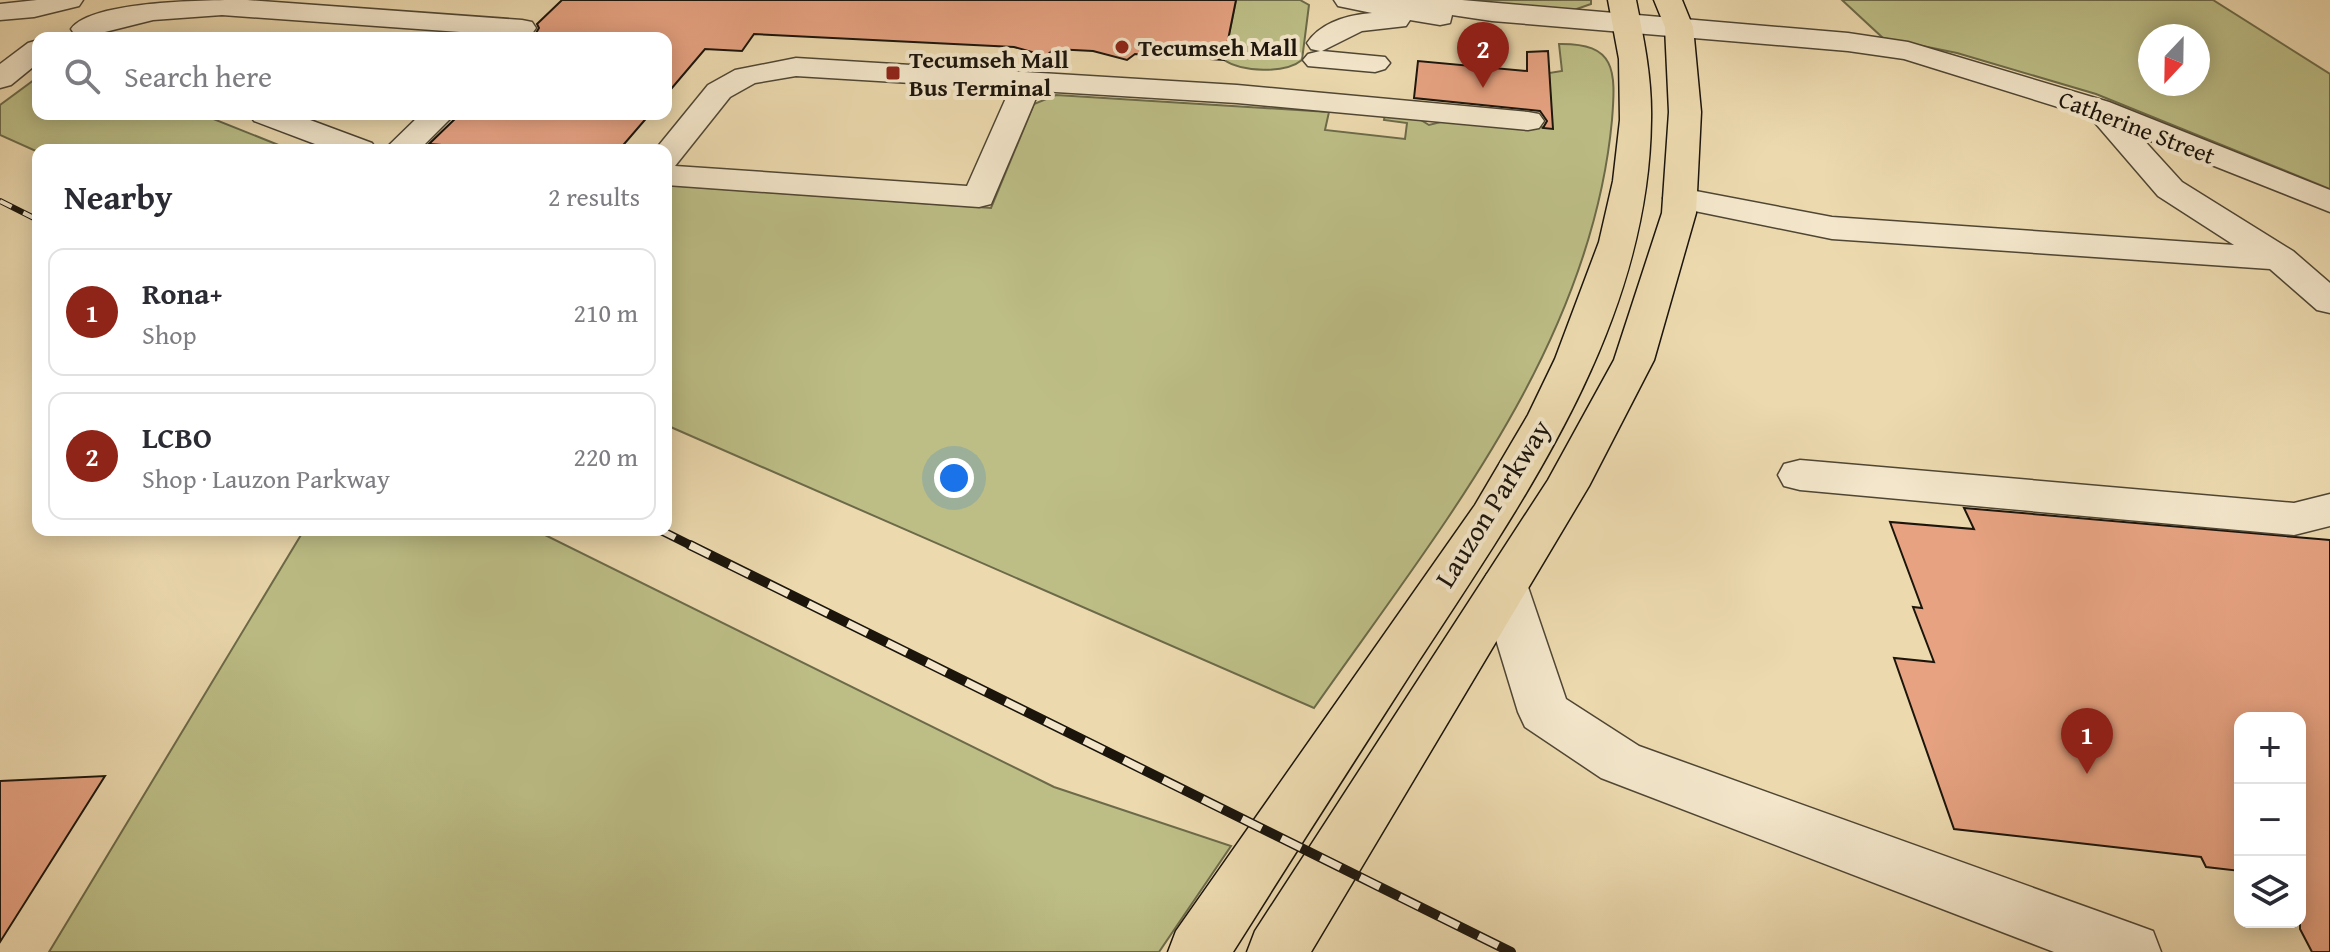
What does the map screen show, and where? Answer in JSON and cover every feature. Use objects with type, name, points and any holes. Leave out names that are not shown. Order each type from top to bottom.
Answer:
[{"type":"main road","name":"Lauzon Parkway","points":[[1277,952],[1567,486],[1634,360],[1679,213],[1685,112],[1680,35],[1668,0]]},
{"type":"main road","name":"Lauzon Parkway","points":[[1198,952],[1520,469],[1579,352],[1628,201],[1637,103],[1627,21]]},
{"type":"street","points":[[0,13],[69,0]]},
{"type":"street","points":[[58,32],[84,0]]},
{"type":"street","points":[[63,32],[120,0]]},
{"type":"street","points":[[1320,51],[1329,0]]},
{"type":"street","points":[[1348,0],[1497,26]]},
{"type":"street","points":[[1412,0],[1492,13],[1627,21]]},
{"type":"street","points":[[70,32],[158,4],[228,3],[522,28],[519,32]]},
{"type":"street","points":[[184,32],[228,3]]},
{"type":"street","points":[[0,13],[24,15],[44,22],[51,32]]},
{"type":"street","points":[[1237,94],[1292,79],[1338,28],[1364,20],[1497,26],[1627,21]]},
{"type":"street","name":"Catherine Street","points":[[1627,21],[1680,35],[1940,63],[2098,109],[2330,202]]},
{"type":"street","points":[[1320,51],[1375,63]]},
{"type":"street","points":[[0,79],[32,54]]},
{"type":"street","points":[[672,150],[719,91],[746,76],[796,67],[1237,94],[1528,121]]},
{"type":"street","points":[[672,175],[979,197],[1028,81]]},
{"type":"street","points":[[2098,109],[2170,189],[2280,259],[2330,302]]},
{"type":"street","points":[[281,120],[345,144]]},
{"type":"street","points":[[406,144],[432,120]]},
{"type":"street","points":[[1680,198],[1832,228],[2280,259]]},
{"type":"street","points":[[1800,475],[2294,519],[2330,510]]},
{"type":"street","points":[[1504,587],[1544,712],[1620,762],[2131,952]]},
{"type":"green space","points":[[1236,0],[1300,0],[1309,5],[1302,60],[1285,68],[1263,70],[1241,67],[1224,60]]},
{"type":"green space","points":[[1457,0],[1591,0],[1591,4],[1571,11]]},
{"type":"green space","points":[[1842,0],[2213,0],[2330,74],[2330,189],[2096,94],[1957,53],[1883,38]]},
{"type":"green space","points":[[1559,44],[1592,48],[1602,54],[1608,63],[1613,87],[1612,120],[1598,203],[1574,282],[1542,358],[1502,431],[1411,572],[1314,708],[672,428],[672,185],[991,208],[1034,104],[1056,95],[1329,112],[1325,130],[1405,139],[1407,123],[1384,120],[1385,114],[1416,117],[1429,125],[1441,122],[1437,118],[1552,128],[1549,73],[1562,71]]},
{"type":"green space","points":[[32,81],[32,120],[216,120],[276,144],[32,144],[32,149],[0,135],[0,105]]},
{"type":"green space","points":[[300,536],[547,536],[1054,787],[1231,846],[1159,952],[49,952]]},
{"type":"building","name":"Tecumseh Mall","points":[[562,0],[1236,0],[1224,60],[1135,54],[1127,60],[1093,51],[1054,49],[1046,56],[1014,47],[754,34],[742,51],[705,49],[672,88],[672,32],[537,32],[537,24]]},
{"type":"building","points":[[1548,51],[1553,129],[1543,128],[1547,121],[1540,111],[1414,98],[1418,61],[1527,71],[1527,52]]},
{"type":"building","points":[[454,120],[645,120],[624,144],[429,144]]},
{"type":"building","points":[[1964,508],[2330,540],[2330,952],[2312,952],[2300,929],[2306,928],[2306,712],[2234,712],[2234,870],[2206,867],[2201,857],[1954,829],[1894,658],[1934,662],[1913,607],[1922,608],[1890,522],[1974,529]]},
{"type":"building","points":[[105,776],[0,942],[0,781]]},
{"type":"railway","points":[[0,201],[32,217]]},
{"type":"railway","points":[[672,536],[690,545]]},
{"type":"railway","points":[[690,545],[1511,952]]},
{"type":"railway","points":[[690,545],[694,547]]},
{"type":"place","name":"Tecumseh Mall","points":[[1122,47]]},
{"type":"place","name":"Tecumseh Mall Bus Terminal","points":[[893,73]]},
{"type":"place","name":"LCBO","points":[[1483,88]]},
{"type":"place","name":"Rona+","points":[[2087,774]]}]
